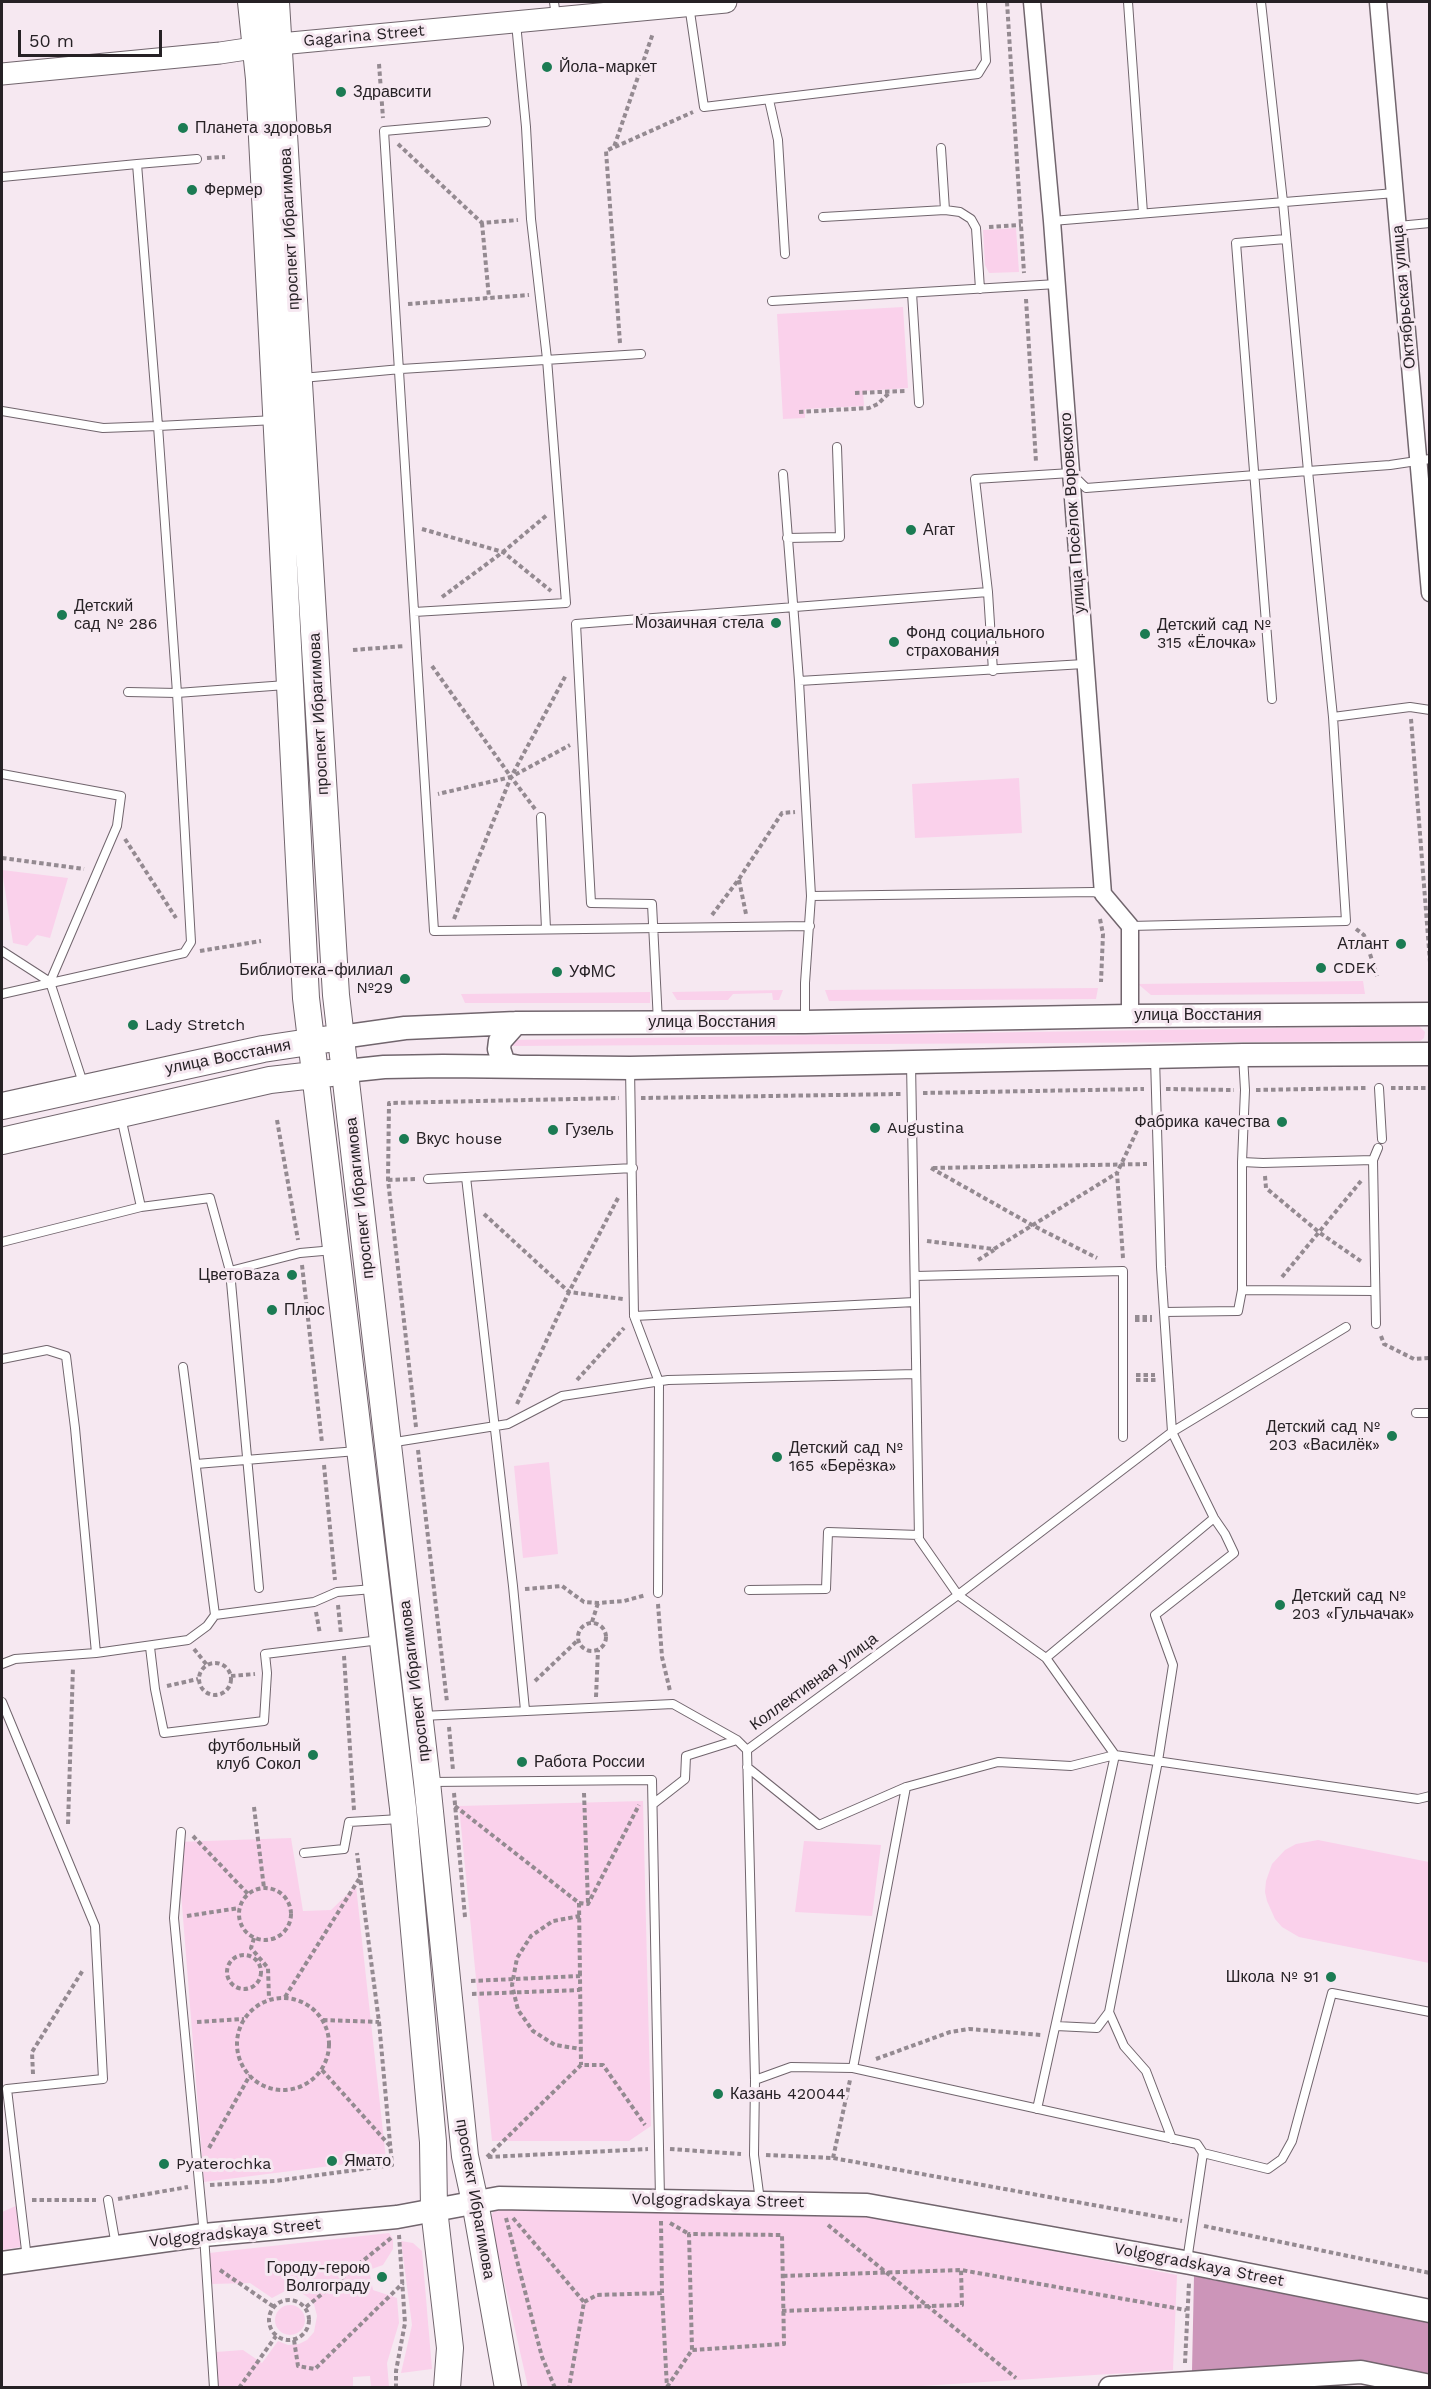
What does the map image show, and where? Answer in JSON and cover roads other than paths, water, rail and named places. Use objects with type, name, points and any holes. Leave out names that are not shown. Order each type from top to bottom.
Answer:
[{"type":"main road","name":"проспект Ибрагимова","points":[[251,2],[268,46],[298,379],[335,984],[427,1782],[465,2156],[508,2388]]},
{"type":"main road","name":"проспект Ибрагимова","points":[[276,2],[268,46],[276,420],[306,998],[404,1818],[433,2142],[434,2209],[450,2348],[447,2388]]},
{"type":"main road","name":"улица Восстания","points":[[2,1106],[263,1049],[405,1028],[516,1023],[805,1022],[1130,1016],[1430,1014]]},
{"type":"main road","points":[[516,1023],[504,1036],[499,1049],[503,1061],[508,1065],[522,1067]]},
{"type":"main road","name":"улица Восстания","points":[[2,1141],[270,1080],[384,1067],[630,1068],[1243,1055],[1430,1054]]},
{"type":"main road","name":"Volgogradskaya Street","points":[[2,2263],[204,2235],[397,2217],[499,2198],[760,2201],[867,2205],[1189,2263],[1430,2311]]},
{"type":"main road","points":[[1110,2388],[1185,2382],[1321,2381],[1361,2372],[1430,2386]]},
{"type":"street","name":"Gagarina Street","points":[[2,74],[515,22],[555,10],[726,2]]},
{"type":"street","name":"улица Посёлок Воровского","points":[[1032,2],[1057,284],[1098,893]]},
{"type":"street","name":"Октябрьская улица","points":[[1378,2],[1398,226],[1424,460],[1430,593]]},
{"type":"street","points":[[1098,893],[1130,926],[1130,1016]]},
{"type":"lane","points":[[689,5],[704,107],[978,74],[986,61],[982,2]]},
{"type":"lane","points":[[1128,2],[1143,213]]},
{"type":"lane","points":[[1130,926],[1346,921],[1333,717],[1283,202],[1261,2]]},
{"type":"lane","points":[[418,612],[566,603],[547,358],[531,219],[526,127],[515,22]]},
{"type":"lane","points":[[769,100],[778,140],[785,254]]},
{"type":"lane","points":[[486,122],[384,131],[409,525],[418,612],[416,645],[435,931],[810,926]]},
{"type":"lane","points":[[941,148],[945,210]]},
{"type":"lane","points":[[2,177],[197,159]]},
{"type":"lane","points":[[2,994],[184,953],[191,942],[177,693],[137,164]]},
{"type":"lane","points":[[1052,221],[1395,193]]},
{"type":"lane","points":[[823,217],[945,210],[967,215],[976,228],[980,289]]},
{"type":"lane","points":[[1398,226],[1430,223]]},
{"type":"lane","points":[[1272,699],[1236,243],[1286,239]]},
{"type":"lane","points":[[772,301],[1057,284]]},
{"type":"lane","points":[[912,293],[919,404]]},
{"type":"lane","points":[[298,379],[547,358],[641,354]]},
{"type":"lane","points":[[2,411],[103,428],[276,420]]},
{"type":"lane","points":[[787,538],[840,537],[837,447]]},
{"type":"lane","points":[[993,671],[988,592],[975,478],[1071,473],[1086,488],[1390,465],[1424,460]]},
{"type":"lane","points":[[783,474],[787,538],[795,606],[808,811],[811,896],[805,983],[805,1022]]},
{"type":"lane","points":[[658,1022],[652,904],[591,903],[576,624],[988,592]]},
{"type":"lane","points":[[799,681],[1084,664]]},
{"type":"lane","points":[[128,692],[177,693],[290,684]]},
{"type":"lane","points":[[1333,717],[1410,707],[1430,710]]},
{"type":"lane","points":[[2,774],[121,796],[117,826],[50,982]]},
{"type":"lane","points":[[541,816],[546,929]]},
{"type":"lane","points":[[811,896],[1098,893]]},
{"type":"lane","points":[[2,951],[50,982],[84,1087]]},
{"type":"lane","points":[[1164,1316],[1238,1311],[1242,1290],[1242,1162],[1245,1090],[1243,1055]]},
{"type":"lane","points":[[1055,2029],[1097,2028],[1109,2012],[1158,1761],[1173,1665],[1155,1615],[1234,1553],[1214,1518],[1172,1432],[1157,1164],[1155,1058]]},
{"type":"lane","points":[[911,1062],[919,1539],[958,1595],[1046,1658],[1115,1755],[1037,2109]]},
{"type":"lane","points":[[630,1068],[634,1316],[659,1382],[658,1593]]},
{"type":"lane","points":[[1379,1088],[1382,1139]]},
{"type":"lane","points":[[120,1114],[141,1207]]},
{"type":"lane","points":[[1376,1324],[1373,1163],[1378,1148]]},
{"type":"lane","points":[[1242,1162],[1373,1163]]},
{"type":"lane","points":[[428,1179],[633,1168]]},
{"type":"lane","points":[[419,1716],[525,1710],[514,1590],[466,1177]]},
{"type":"lane","points":[[2,1242],[141,1207],[210,1198],[230,1271],[259,1588]]},
{"type":"lane","points":[[230,1271],[300,1253],[336,1250]]},
{"type":"lane","points":[[915,1276],[1123,1271],[1123,1437]]},
{"type":"lane","points":[[1242,1290],[1375,1291]]},
{"type":"lane","points":[[634,1316],[915,1302]]},
{"type":"lane","name":"Коллективная улица","points":[[525,1710],[673,1704],[737,1740],[747,1750],[958,1595],[1172,1432],[1346,1327]]},
{"type":"lane","points":[[2,1359],[47,1350],[66,1356],[96,1653]]},
{"type":"lane","points":[[2,1664],[15,1659],[96,1653],[188,1640],[207,1626],[215,1615],[183,1367]]},
{"type":"lane","points":[[387,1443],[508,1424],[562,1396],[659,1382],[916,1374]]},
{"type":"lane","points":[[1416,1413],[1430,1413]]},
{"type":"lane","points":[[196,1464],[361,1451]]},
{"type":"lane","points":[[1046,1658],[1214,1518]]},
{"type":"lane","points":[[749,1590],[826,1589],[828,1532],[919,1535]]},
{"type":"lane","points":[[215,1615],[314,1602],[337,1592],[376,1588]]},
{"type":"lane","points":[[150,1647],[154,1689],[164,1733],[264,1721],[267,1673],[265,1654],[382,1640]]},
{"type":"lane","points":[[2,1702],[95,1926],[103,2079],[7,2089],[27,2260]]},
{"type":"lane","points":[[652,1804],[685,1779],[686,1756],[737,1740]]},
{"type":"lane","points":[[747,1750],[755,2080],[754,2155],[760,2201]]},
{"type":"lane","points":[[747,1767],[819,1825],[906,1787],[998,1762],[1071,1766],[1115,1755],[1418,1799],[1430,1796]]},
{"type":"lane","points":[[427,1782],[652,1780],[661,2148],[660,2200]]},
{"type":"lane","points":[[853,2068],[906,1787]]},
{"type":"lane","points":[[304,1853],[344,1849],[346,1822],[404,1818]]},
{"type":"lane","points":[[185,1832],[174,1917],[204,2235],[214,2388]]},
{"type":"lane","points":[[755,2080],[791,2067],[853,2068],[1197,2144],[1203,2153],[1268,2169],[1282,2159],[1292,2140],[1332,1994],[1430,2012]]},
{"type":"lane","points":[[1109,2012],[1124,2046],[1146,2071],[1172,2139]]},
{"type":"lane","points":[[1189,2263],[1191,2223],[1203,2153]]},
{"type":"lane","points":[[108,2200],[116,2246]]},
{"type":"place","name":"Йола-маркет","points":[[547,67]]},
{"type":"place","name":"Здравсити","points":[[341,92]]},
{"type":"place","name":"Планета здоровья","points":[[183,128]]},
{"type":"place","name":"Фермер","points":[[192,190]]},
{"type":"place","name":"Агат","points":[[911,530]]},
{"type":"place","name":"Детский сад № 286","points":[[62,615]]},
{"type":"place","name":"Мозаичная стела","points":[[776,623]]},
{"type":"place","name":"Детский сад № 315 «Ёлочка»","points":[[1145,634]]},
{"type":"place","name":"Фонд социального страхования","points":[[894,642]]},
{"type":"place","name":"Атлант","points":[[1401,944]]},
{"type":"place","name":"CDEK","points":[[1321,968]]},
{"type":"place","name":"УФМС","points":[[557,972]]},
{"type":"place","name":"Библиотека-филиал №29","points":[[405,979]]},
{"type":"place","name":"Lady Stretch","points":[[133,1025]]},
{"type":"place","name":"Фабрика качества","points":[[1282,1122]]},
{"type":"place","name":"Augustina","points":[[875,1128]]},
{"type":"place","name":"Гузель","points":[[553,1130]]},
{"type":"place","name":"Вкус house","points":[[404,1139]]},
{"type":"place","name":"ЦветоBaza","points":[[292,1275]]},
{"type":"place","name":"Плюс","points":[[272,1310]]},
{"type":"place","name":"Детский сад № 203 «Василёк»","points":[[1392,1436]]},
{"type":"place","name":"Детский сад № 165 «Берёзка»","points":[[777,1457]]},
{"type":"place","name":"Детский сад № 203 «Гульчачак»","points":[[1280,1605]]},
{"type":"place","name":"футбольный клуб Сокол","points":[[313,1755]]},
{"type":"place","name":"Работа России","points":[[522,1762]]},
{"type":"place","name":"Школа № 91","points":[[1331,1977]]},
{"type":"place","name":"Казань 420044","points":[[718,2094]]},
{"type":"place","name":"Ямато","points":[[332,2161]]},
{"type":"place","name":"Pyaterochka","points":[[164,2164]]},
{"type":"place","name":"Городу-герою Волгограду","points":[[382,2277]]}]
